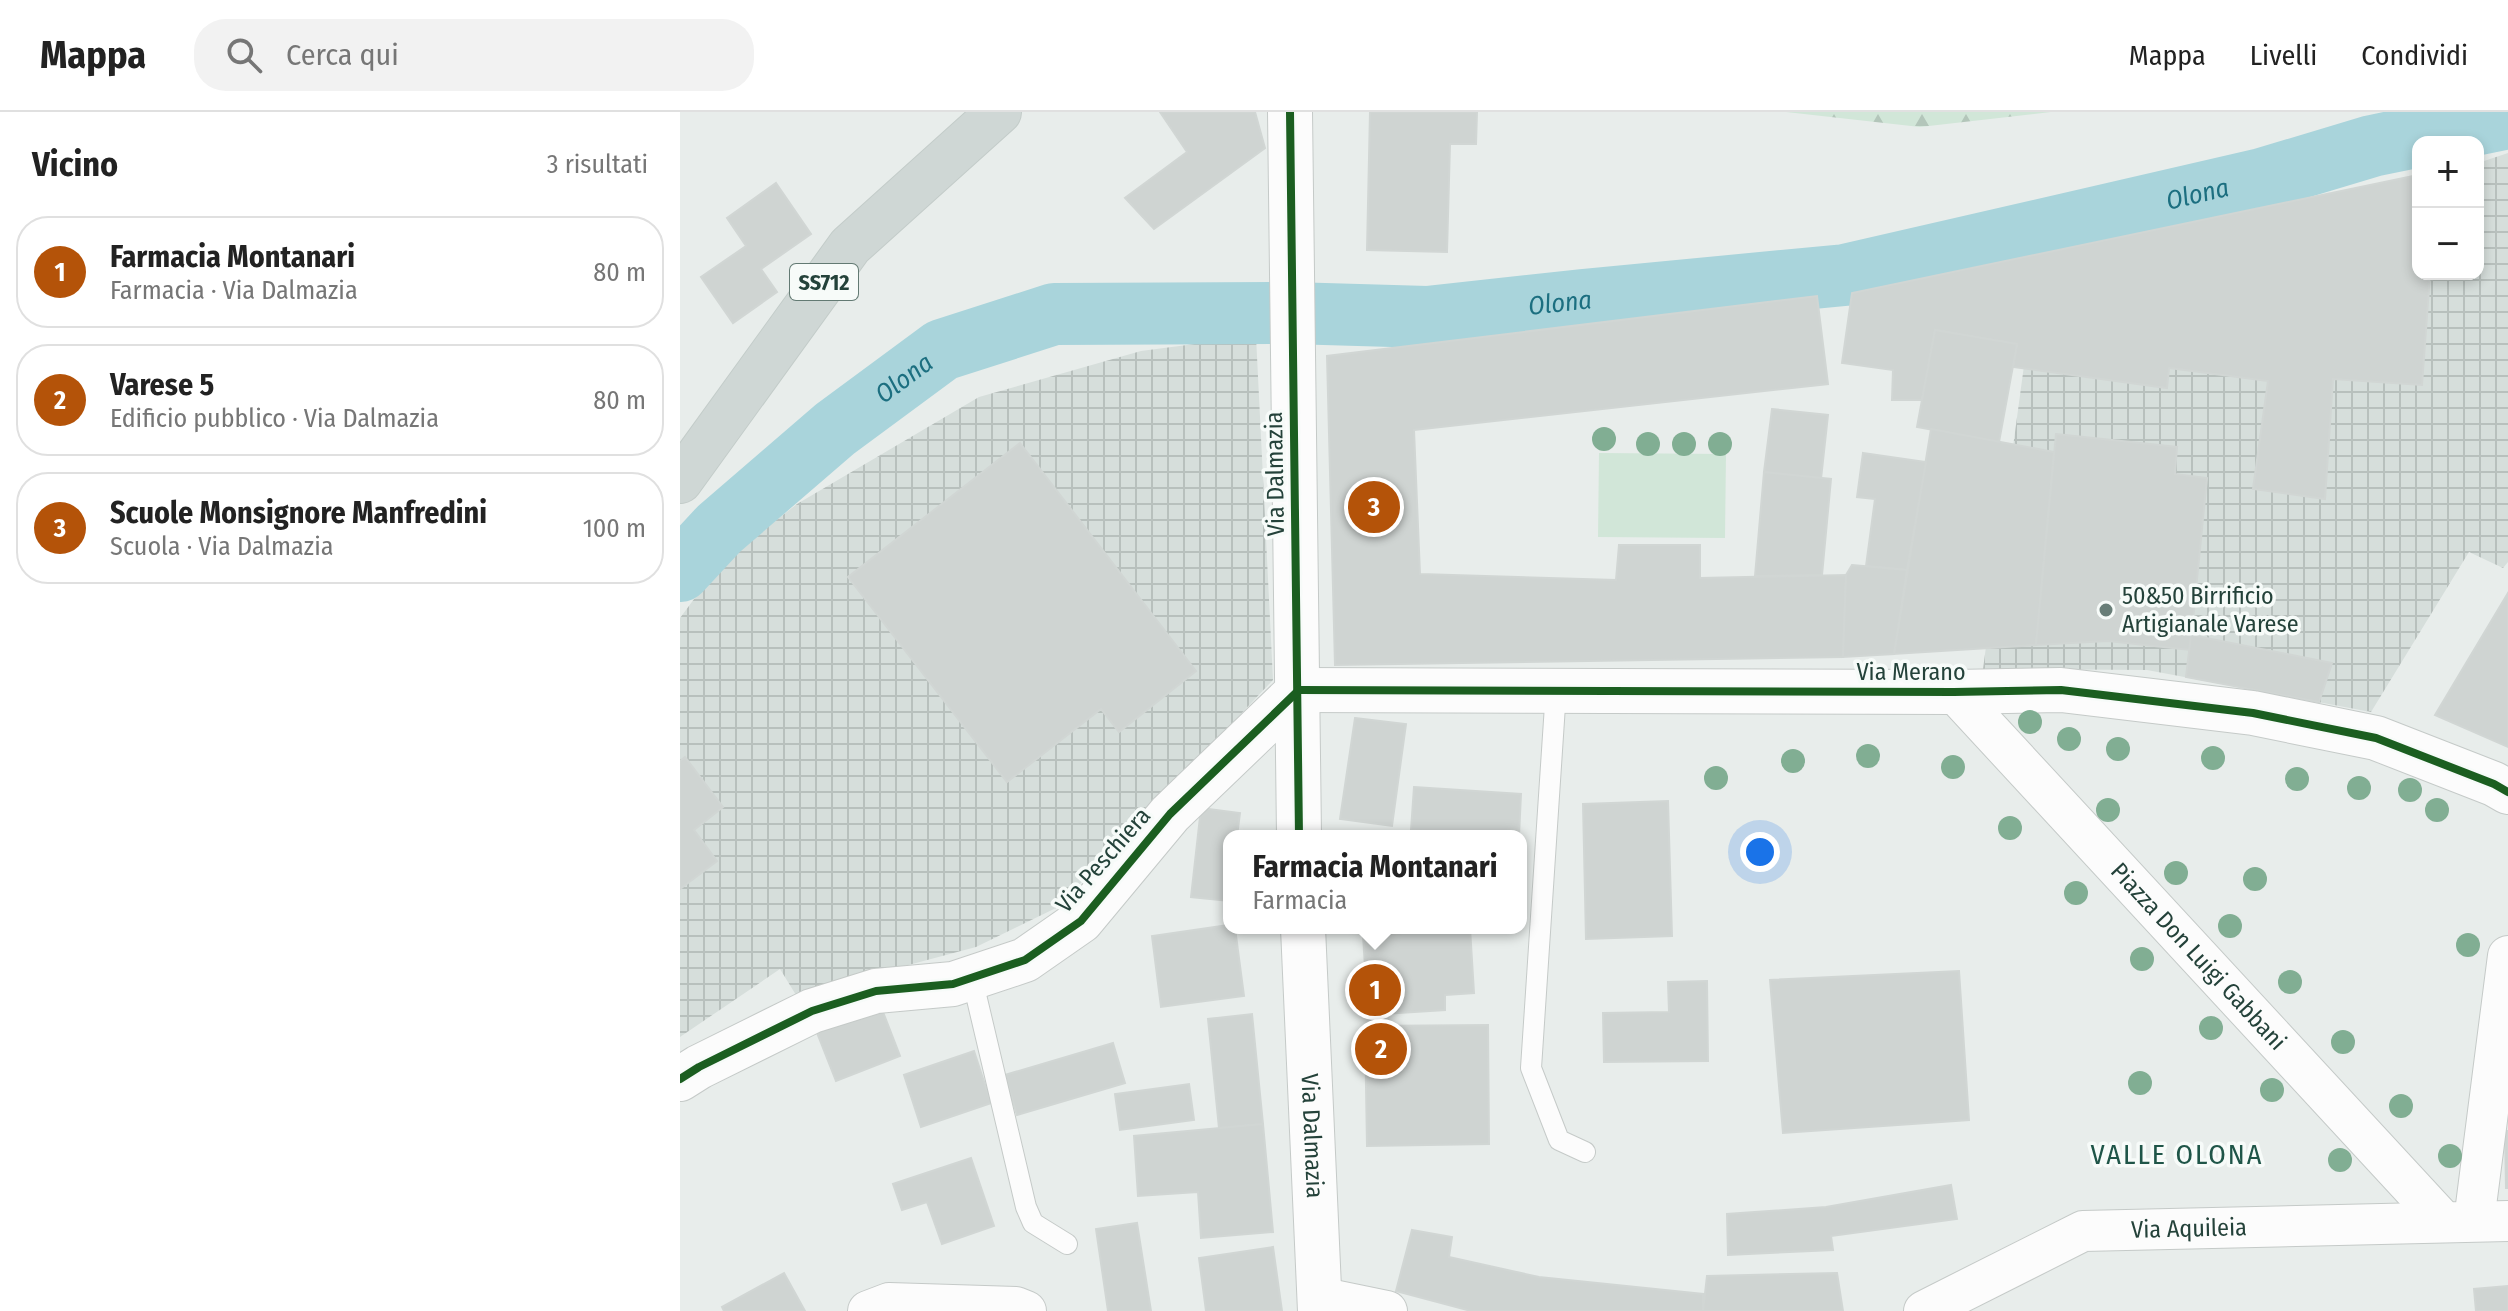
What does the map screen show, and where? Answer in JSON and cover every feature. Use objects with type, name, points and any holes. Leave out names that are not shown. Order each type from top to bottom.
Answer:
[{"type":"main road","name":"SS712","points":[[680,481],[850,246],[999,112]]},
{"type":"street","name":"Via Dalmazia","points":[[1290,112],[1299,830]]},
{"type":"street","name":"Via Merano","points":[[1299,690],[2061,690],[2253,713],[2376,738],[2508,792]]},
{"type":"street","name":"Via Peschiera","points":[[680,1079],[812,1011],[876,991],[953,984],[1025,960],[1081,921],[1170,814],[1299,690]]},
{"type":"street","name":"Piazza Don Luigi Gabbani","points":[[1954,692],[2475,1221]]},
{"type":"street","name":"Via Dalmazia","points":[[1303,934],[1320,1304]]},
{"type":"street","points":[[2475,1221],[2508,956]]},
{"type":"street","name":"Via Aquileia","points":[[1924,1311],[2083,1231],[2475,1221]]},
{"type":"street","points":[[868,1311],[889,1303],[1016,1307],[1026,1311]]},
{"type":"street","points":[[1320,1304],[1387,1311]]},
{"type":"lane","points":[[1556,690],[1531,1068],[1559,1140],[1585,1152]]},
{"type":"lane","points":[[972,978],[1026,1207],[1033,1223],[1067,1244]]},
{"type":"shaded area","points":[[2508,153],[2508,562],[2503,568],[2469,552],[2371,712],[2147,670],[1983,669],[2040,247],[2263,208],[2412,271],[2412,280],[2484,280],[2484,161]]},
{"type":"shaded area","points":[[1256,336],[1273,680],[1058,907],[976,947],[796,995],[780,969],[680,1037],[680,618],[720,564],[797,504],[979,397],[1141,351]]},
{"type":"green space","points":[[1786,112],[2051,112],[1920,127]]},
{"type":"green space","points":[[1599,453],[1726,454],[1725,538],[1598,537]]},
{"type":"building","points":[[1160,112],[1255,112],[1265,148],[1154,229],[1125,198],[1187,152]]},
{"type":"building","points":[[1370,112],[1477,112],[1476,144],[1450,144],[1447,252],[1367,250]]},
{"type":"building","points":[[2412,176],[2412,280],[2430,280],[2422,385],[2333,379],[2325,499],[2253,489],[2268,381],[2169,368],[2167,388],[2013,367],[2017,344],[1935,330],[1922,400],[1892,400],[1893,370],[1842,363],[1852,293]]},
{"type":"building","points":[[776,183],[811,234],[761,269],[777,292],[733,323],[701,277],[746,246],[727,218]]},
{"type":"building","points":[[1817,296],[1828,384],[1414,430],[1420,574],[1616,580],[1619,545],[1700,545],[1700,578],[1846,575],[1843,657],[1335,665],[1327,356]]},
{"type":"building","points":[[1935,330],[2017,344],[1999,442],[1917,427]]},
{"type":"building","points":[[1772,409],[1828,415],[1821,479],[1764,472]]},
{"type":"building","points":[[1931,429],[2054,452],[2036,645],[1894,654]]},
{"type":"building","points":[[2056,434],[2177,447],[2175,474],[2207,478],[2190,650],[2108,641],[2036,645]]},
{"type":"building","points":[[1020,443],[1196,671],[1119,732],[1101,709],[1007,782],[848,577]]},
{"type":"building","points":[[1863,453],[1926,462],[1907,570],[1866,566],[1875,499],[1857,497]]},
{"type":"building","points":[[1764,472],[1831,479],[1822,575],[1755,576]]},
{"type":"building","points":[[1852,565],[1907,570],[1894,654],[1843,657],[1846,575]]},
{"type":"building","points":[[2508,593],[2508,747],[2435,715]]},
{"type":"building","points":[[2191,635],[2332,663],[2319,702],[2186,677]]},
{"type":"building","points":[[1355,718],[1406,724],[1392,826],[1340,819]]},
{"type":"building","points":[[685,757],[723,807],[694,830],[717,861],[680,889],[680,761]]},
{"type":"building","points":[[1414,787],[1521,794],[1519,830],[1411,830]]},
{"type":"building","points":[[1668,801],[1672,936],[1586,939],[1583,804]]},
{"type":"building","points":[[1201,808],[1240,813],[1238,830],[1223,830],[1223,900],[1191,897]]},
{"type":"building","points":[[1223,926],[1223,934],[1236,934],[1244,996],[1161,1007],[1152,936]]},
{"type":"building","points":[[1470,934],[1474,993],[1445,995],[1445,1010],[1368,1015],[1363,935]]},
{"type":"building","points":[[1959,971],[1969,1120],[1783,1133],[1770,980]]},
{"type":"building","points":[[1707,981],[1708,1061],[1604,1062],[1603,1013],[1669,1012],[1668,982]]},
{"type":"building","points":[[878,999],[900,1056],[836,1081],[814,1025]]},
{"type":"building","points":[[1252,1014],[1263,1124],[1219,1128],[1208,1019]]},
{"type":"building","points":[[1488,1025],[1489,1144],[1367,1146],[1365,1026]]},
{"type":"building","points":[[1113,1043],[1125,1083],[1017,1115],[1005,1075]]},
{"type":"building","points":[[974,1051],[991,1103],[921,1127],[904,1075]]},
{"type":"building","points":[[1189,1084],[1194,1120],[1120,1130],[1115,1094]]},
{"type":"building","points":[[1263,1124],[1273,1232],[1201,1238],[1198,1192],[1138,1196],[1134,1136]]},
{"type":"building","points":[[2505,1131],[2508,1131],[2508,1188],[2506,1188]]},
{"type":"building","points":[[971,1158],[994,1226],[942,1244],[927,1202],[902,1210],[893,1184]]},
{"type":"building","points":[[1951,1185],[1957,1219],[1831,1236],[1833,1250],[1728,1255],[1727,1214],[1826,1207]]},
{"type":"building","points":[[1137,1223],[1151,1311],[1108,1311],[1096,1229]]},
{"type":"building","points":[[1412,1230],[1452,1237],[1449,1257],[1539,1277],[1703,1294],[1703,1311],[1471,1311],[1396,1291]]},
{"type":"building","points":[[1273,1247],[1282,1311],[1206,1311],[1199,1258]]},
{"type":"building","points":[[784,1273],[805,1311],[724,1311],[722,1307]]},
{"type":"building","points":[[1837,1273],[1843,1311],[1703,1311],[1707,1276]]},
{"type":"building","points":[[2508,1286],[2508,1311],[2476,1311],[2474,1289]]},
{"type":"waterway","name":"Olona","points":[[680,571],[719,529],[835,429],[942,350],[1054,314],[1290,313],[1427,317],[1845,275],[2262,179],[2372,146],[2508,118]]},
{"type":"cycle path","points":[[1290,112],[1299,830]]},
{"type":"cycle path","points":[[1299,690],[2061,690],[2253,713],[2376,738],[2508,792]]},
{"type":"cycle path","points":[[680,1079],[812,1011],[876,991],[953,984],[1025,960],[1081,921],[1170,814],[1299,690]]},
{"type":"place","name":"Scuole Monsignore Manfredini","points":[[1374,507]]},
{"type":"place","name":"50&50 Birrificio Artigianale Varese","points":[[2106,610]]},
{"type":"place","name":"Farmacia Montanari","points":[[1375,990]]},
{"type":"place","name":"Varese 5","points":[[1381,1049]]},
{"type":"district","name":"VALLE OLONA","points":[[2177,1154]]}]
